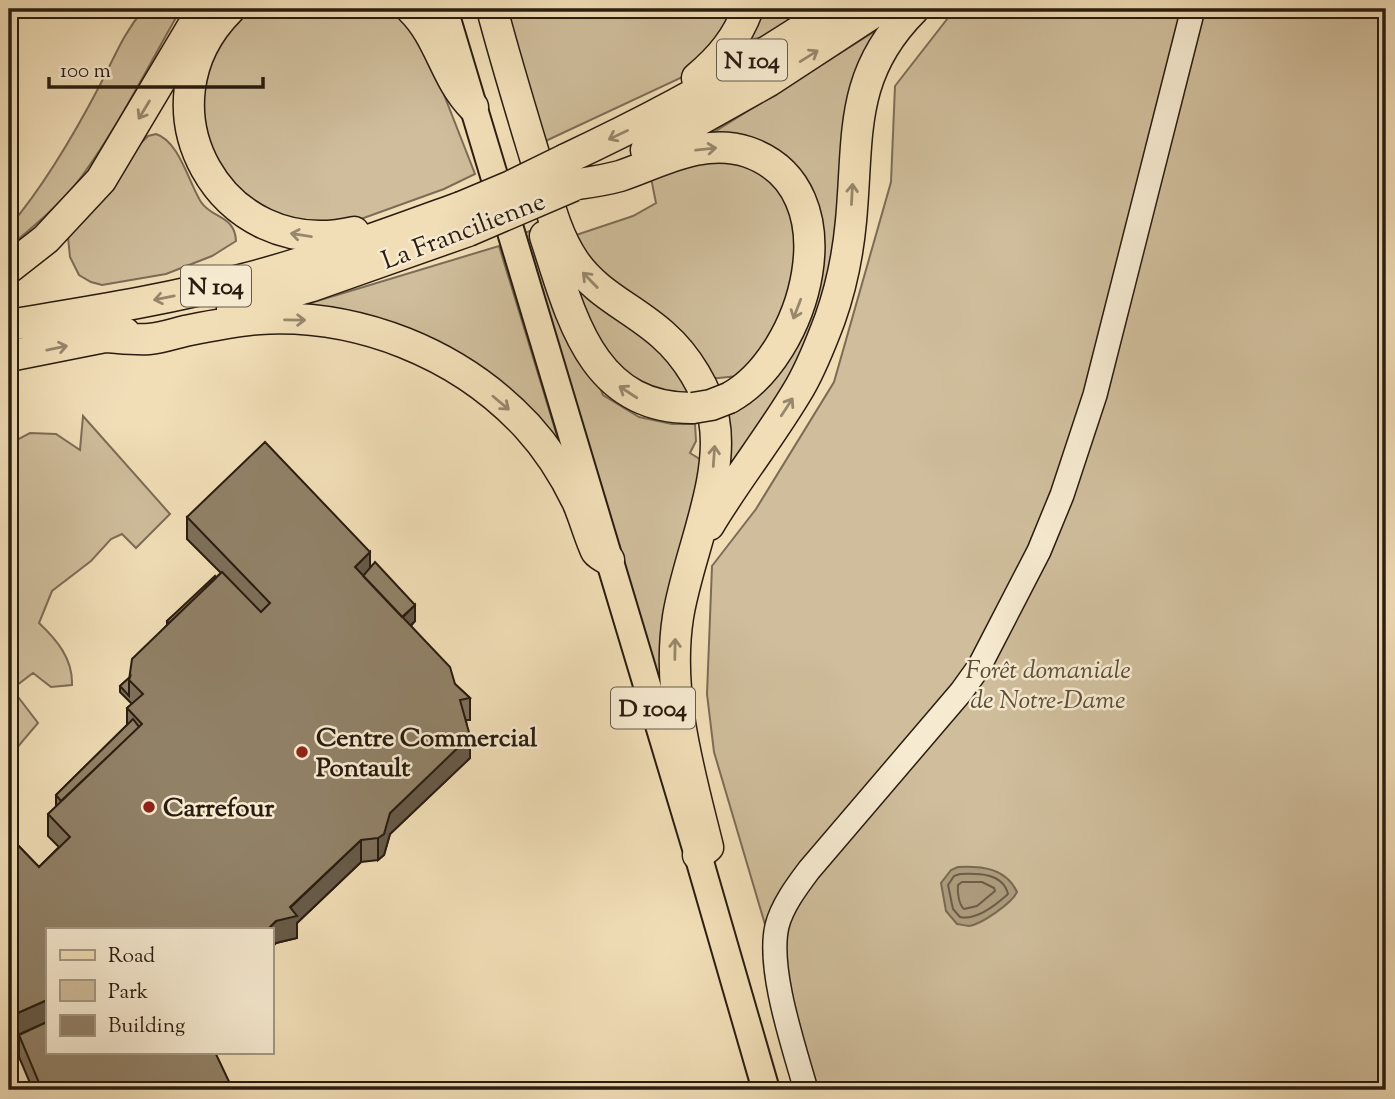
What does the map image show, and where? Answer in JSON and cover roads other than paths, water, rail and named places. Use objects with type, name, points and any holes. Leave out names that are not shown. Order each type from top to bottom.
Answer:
[{"type":"highway","points":[[9,268],[46,240],[102,180],[203,9]]},
{"type":"highway","points":[[230,9],[201,47],[191,78],[188,105],[192,131],[200,155],[213,180],[231,201],[275,230],[303,236],[334,236],[417,223]]},
{"type":"highway","points":[[411,9],[432,36],[459,93],[473,107]]},
{"type":"highway","points":[[473,9],[570,309],[589,351],[606,374],[637,398],[665,407],[693,408],[729,398],[755,379],[793,319],[804,288],[808,265],[808,226],[800,200],[783,174],[765,160],[738,150],[712,148],[671,156],[618,177],[572,177]]},
{"type":"highway","points":[[492,9],[557,229],[565,247],[586,277],[664,335],[695,374],[713,420],[716,448],[713,469],[697,547],[681,597],[674,647],[681,731],[708,848],[698,855]]},
{"type":"highway","points":[[668,107],[684,86],[722,56],[736,36],[748,9]]},
{"type":"highway","name":"La Francilienne","points":[[572,177],[635,127],[736,70],[832,9]]},
{"type":"highway","name":"La Francilienne","points":[[9,356],[205,315],[312,286],[464,219],[646,150],[733,103],[879,9]]},
{"type":"highway","points":[[697,547],[730,491],[799,388],[817,352],[831,316],[845,262],[852,220],[856,129],[863,94],[881,49],[914,9]]},
{"type":"highway","name":"La Francilienne","points":[[9,325],[175,295],[310,260],[417,223],[464,219]]},
{"type":"highway","points":[[106,337],[149,339],[223,323],[261,319],[337,323],[405,343],[477,382],[526,426],[543,445],[567,482],[585,518],[595,550],[609,560]]},
{"type":"main road","name":"D 1004","points":[[444,9],[766,1090]]},
{"type":"street","points":[[806,1090],[781,993],[775,950],[777,926],[795,889],[809,870],[941,718],[979,667],[1039,551],[1062,495],[1095,395],[1193,9]]},
{"type":"water","points":[[958,867],[984,868],[1000,873],[1017,892],[989,917],[969,926],[957,924],[946,911],[941,883],[951,870]]},
{"type":"place","name":"Centre Commercial Pontault","points":[[302,752]]},
{"type":"place","name":"Carrefour","points":[[149,807]]},
{"type":"park label","name":"Forêt domaniale de Notre-Dame","points":[[1048,684]]}]
